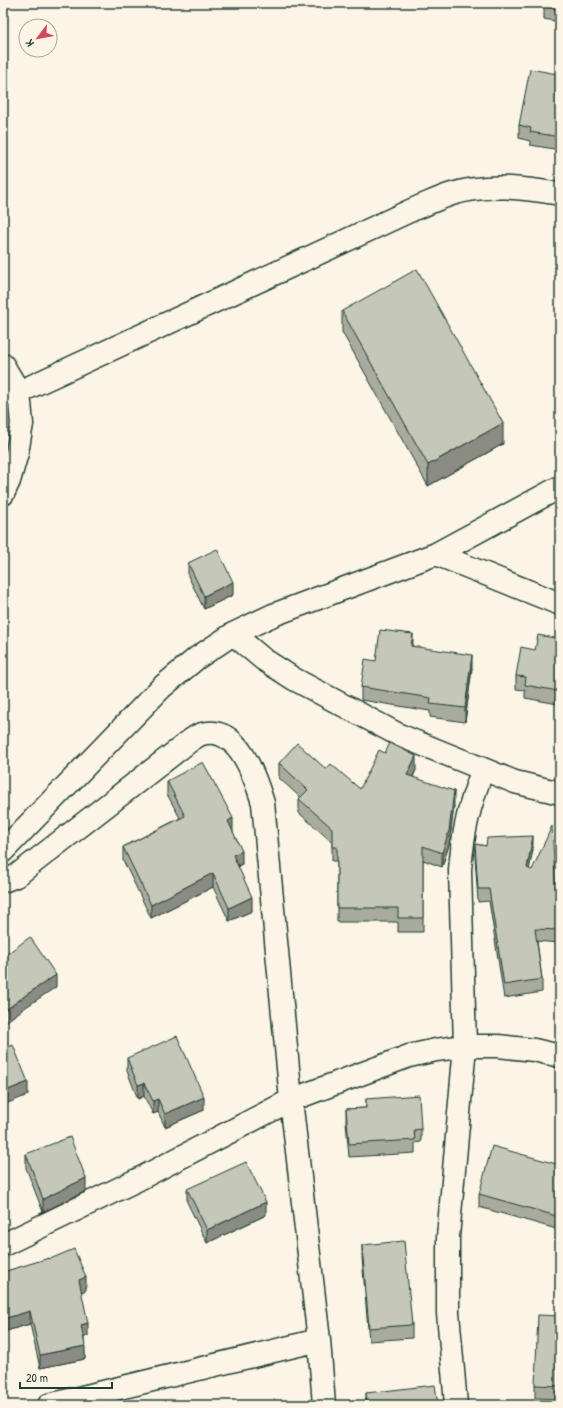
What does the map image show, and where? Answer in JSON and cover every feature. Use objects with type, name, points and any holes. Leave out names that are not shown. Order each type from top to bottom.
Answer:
[{"type":"street","points":[[11,393],[414,210],[453,194],[487,188],[528,189],[560,194]]},
{"type":"street","points":[[3,365],[22,424],[17,453],[9,482],[3,494]]},
{"type":"street","points":[[3,851],[162,687],[197,658],[233,634],[273,614],[436,554],[560,487]]},
{"type":"street","points":[[436,554],[560,604]]},
{"type":"street","points":[[233,634],[263,659],[294,679],[399,735],[515,782],[560,794]]},
{"type":"street","points":[[3,881],[16,876],[191,740],[202,734],[216,733],[230,738],[240,751],[249,766],[263,803],[291,1100],[319,1340],[324,1405]]},
{"type":"street","points":[[456,1405],[448,1313],[448,1237],[465,1046],[460,870],[462,841],[467,817],[483,769]]},
{"type":"street","points":[[3,1245],[139,1179],[291,1100],[409,1056],[465,1046],[498,1046],[534,1050],[560,1056]]},
{"type":"street","points":[[49,1405],[319,1340]]},
{"type":"building","points":[[544,3],[560,3],[560,10],[544,6]]},
{"type":"building","points":[[530,69],[557,74],[556,80],[560,81],[560,137],[530,132],[531,128],[519,125]]},
{"type":"building","points":[[417,269],[503,423],[428,465],[342,311]]},
{"type":"building","points":[[217,549],[233,582],[204,596],[188,563]]},
{"type":"building","points":[[380,630],[413,634],[411,646],[472,655],[465,708],[430,704],[431,698],[361,687],[365,659],[376,661]]},
{"type":"building","points":[[538,635],[560,639],[560,685],[558,691],[525,685],[526,677],[516,676],[521,647],[535,650]]},
{"type":"building","points":[[297,743],[326,769],[331,764],[360,789],[379,750],[385,753],[390,743],[416,756],[407,775],[454,791],[449,831],[442,853],[423,846],[423,918],[398,918],[398,908],[337,908],[337,847],[332,847],[332,828],[299,799],[308,790],[279,763]]},
{"type":"building","points":[[203,762],[233,818],[228,821],[242,851],[233,855],[252,897],[229,908],[213,873],[151,905],[123,847],[185,816],[167,781]]},
{"type":"building","points":[[552,826],[558,930],[535,929],[542,979],[504,985],[489,889],[478,889],[475,844],[486,846],[487,838],[533,836],[527,868],[532,870]]},
{"type":"building","points":[[30,937],[56,975],[3,1012],[3,957]]},
{"type":"building","points":[[177,1036],[204,1097],[165,1114],[158,1099],[153,1101],[144,1083],[138,1085],[127,1058]]},
{"type":"building","points":[[13,1045],[28,1082],[3,1092],[3,1049]]},
{"type":"building","points":[[419,1095],[421,1129],[414,1130],[415,1140],[349,1144],[346,1109],[366,1108],[366,1099]]},
{"type":"building","points":[[70,1137],[86,1178],[43,1199],[26,1154]]},
{"type":"building","points":[[492,1146],[560,1165],[560,1217],[479,1194]]},
{"type":"building","points":[[246,1162],[266,1202],[207,1230],[187,1189]]},
{"type":"building","points":[[404,1241],[412,1325],[369,1328],[362,1245]]},
{"type":"building","points":[[74,1249],[86,1277],[79,1280],[88,1323],[81,1325],[85,1346],[40,1355],[30,1311],[3,1319],[3,1272],[49,1258],[50,1259]]},
{"type":"building","points":[[538,1315],[560,1316],[560,1386],[535,1385]]},
{"type":"building","points":[[435,1385],[438,1405],[367,1405],[366,1393]]}]
